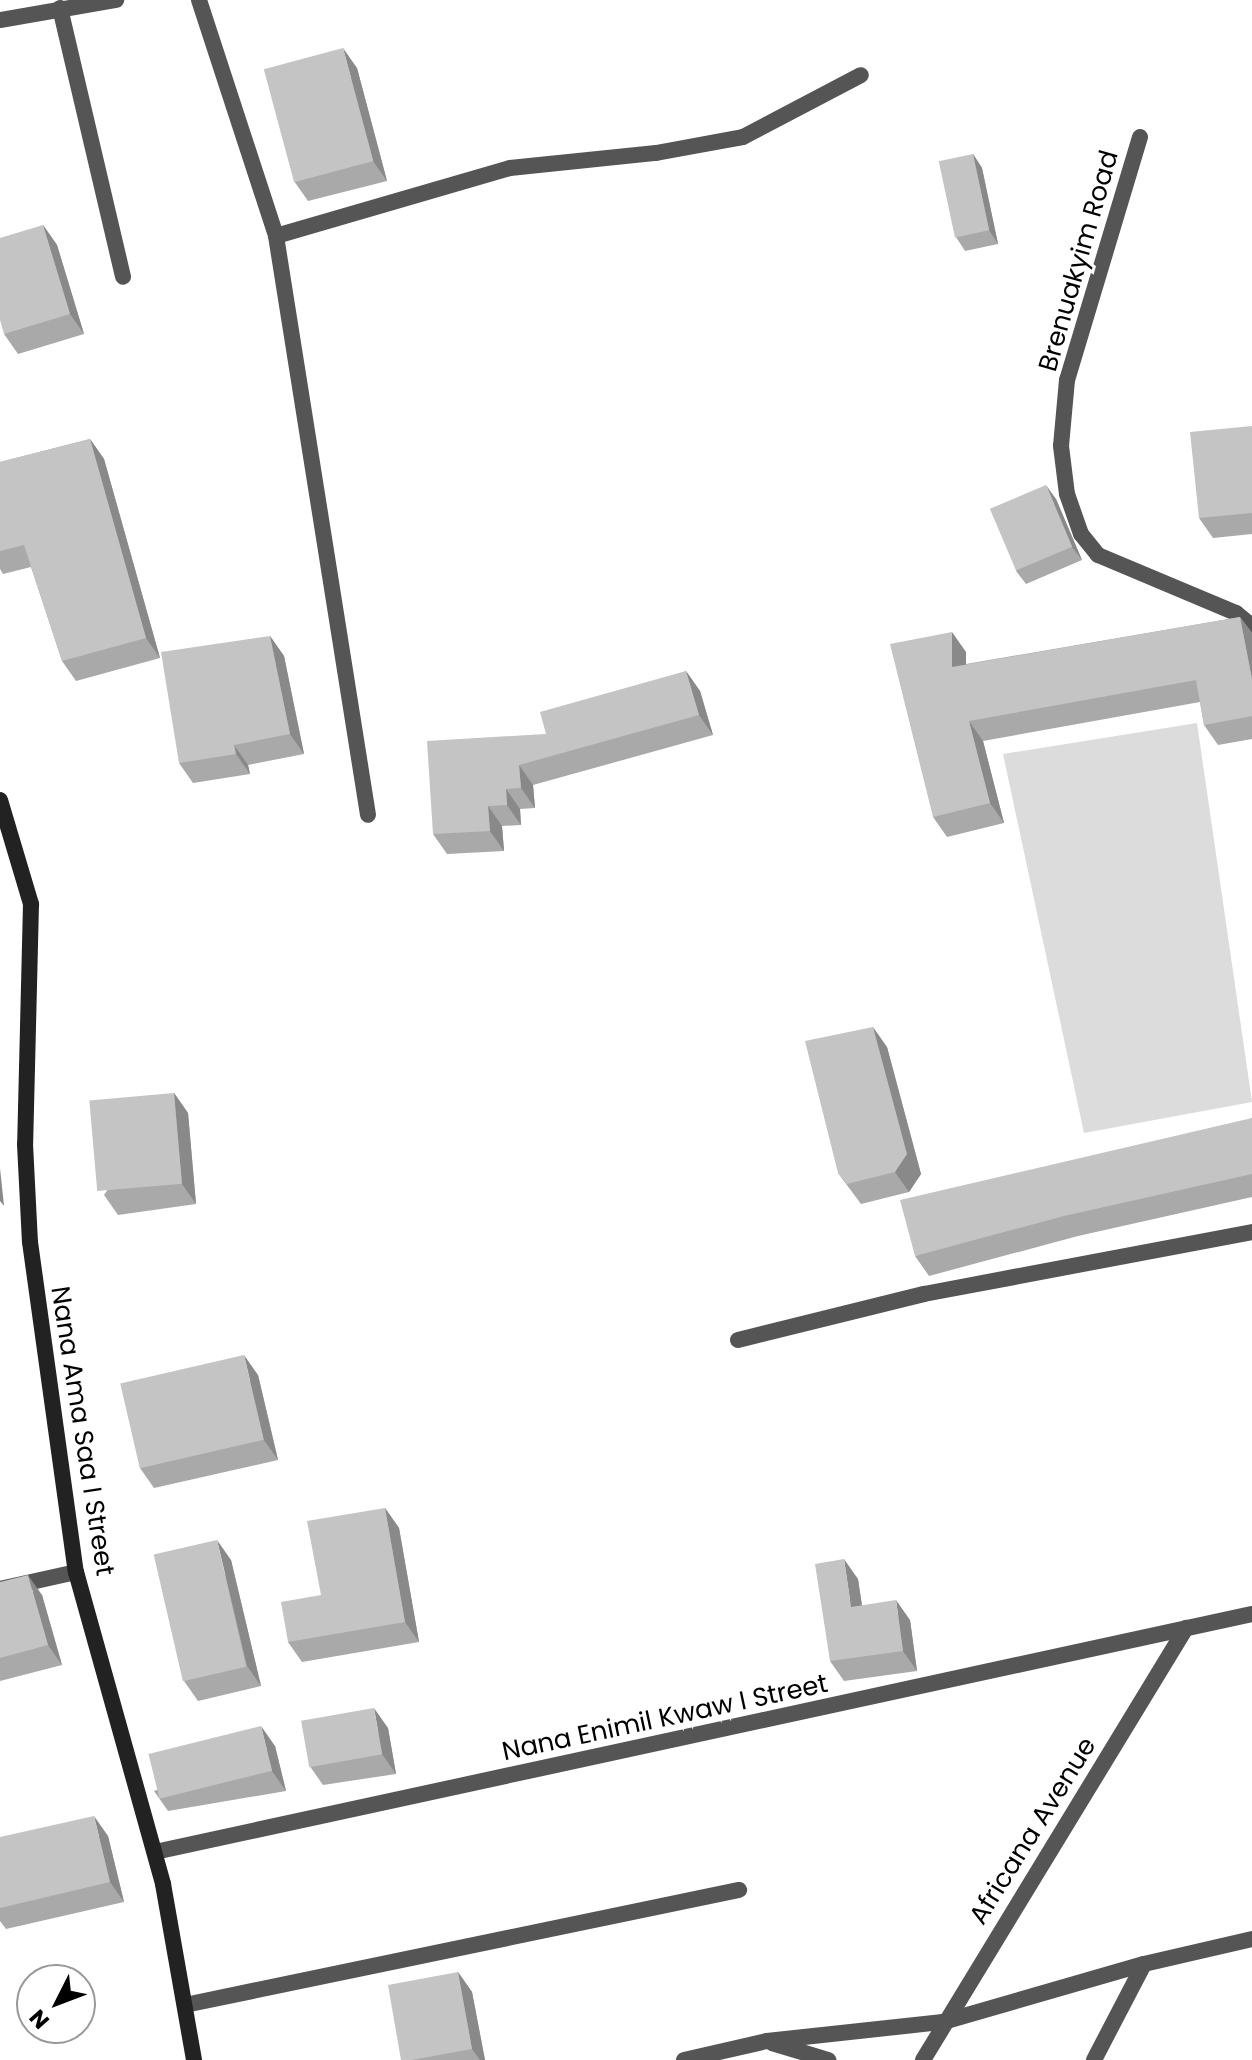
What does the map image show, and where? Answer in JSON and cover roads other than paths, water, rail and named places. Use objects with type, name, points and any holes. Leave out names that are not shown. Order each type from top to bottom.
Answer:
[{"type":"street","points":[[0,20],[116,0]]},
{"type":"street","points":[[199,0],[276,236],[368,815]]},
{"type":"street","points":[[60,8],[123,277]]},
{"type":"street","points":[[276,236],[510,168],[656,153],[743,137],[861,75]]},
{"type":"street","name":"Brenuakyim Road","points":[[1140,137],[1067,380],[1061,446],[1067,494],[1081,534],[1098,555],[1236,613],[1252,626]]},
{"type":"street","name":"Nana Ama Saa I Street","points":[[0,800],[31,904],[25,1144],[30,1242],[76,1572],[155,1852],[194,2060]]},
{"type":"street","points":[[738,1340],[924,1294],[1252,1232]]},
{"type":"street","points":[[0,1589],[76,1572]]},
{"type":"street","name":"Nana Enimil Kwaw I Street","points":[[155,1852],[1252,1614]]},
{"type":"street","name":"Africana Avenue","points":[[923,2060],[943,2022],[1186,1628]]},
{"type":"street","points":[[185,2005],[739,1890]]},
{"type":"street","points":[[684,2060],[767,2041],[943,2022],[1144,1964],[1252,1939]]},
{"type":"street","points":[[1094,2060],[1144,1964]]},
{"type":"street","points":[[767,2041],[828,2060]]}]
